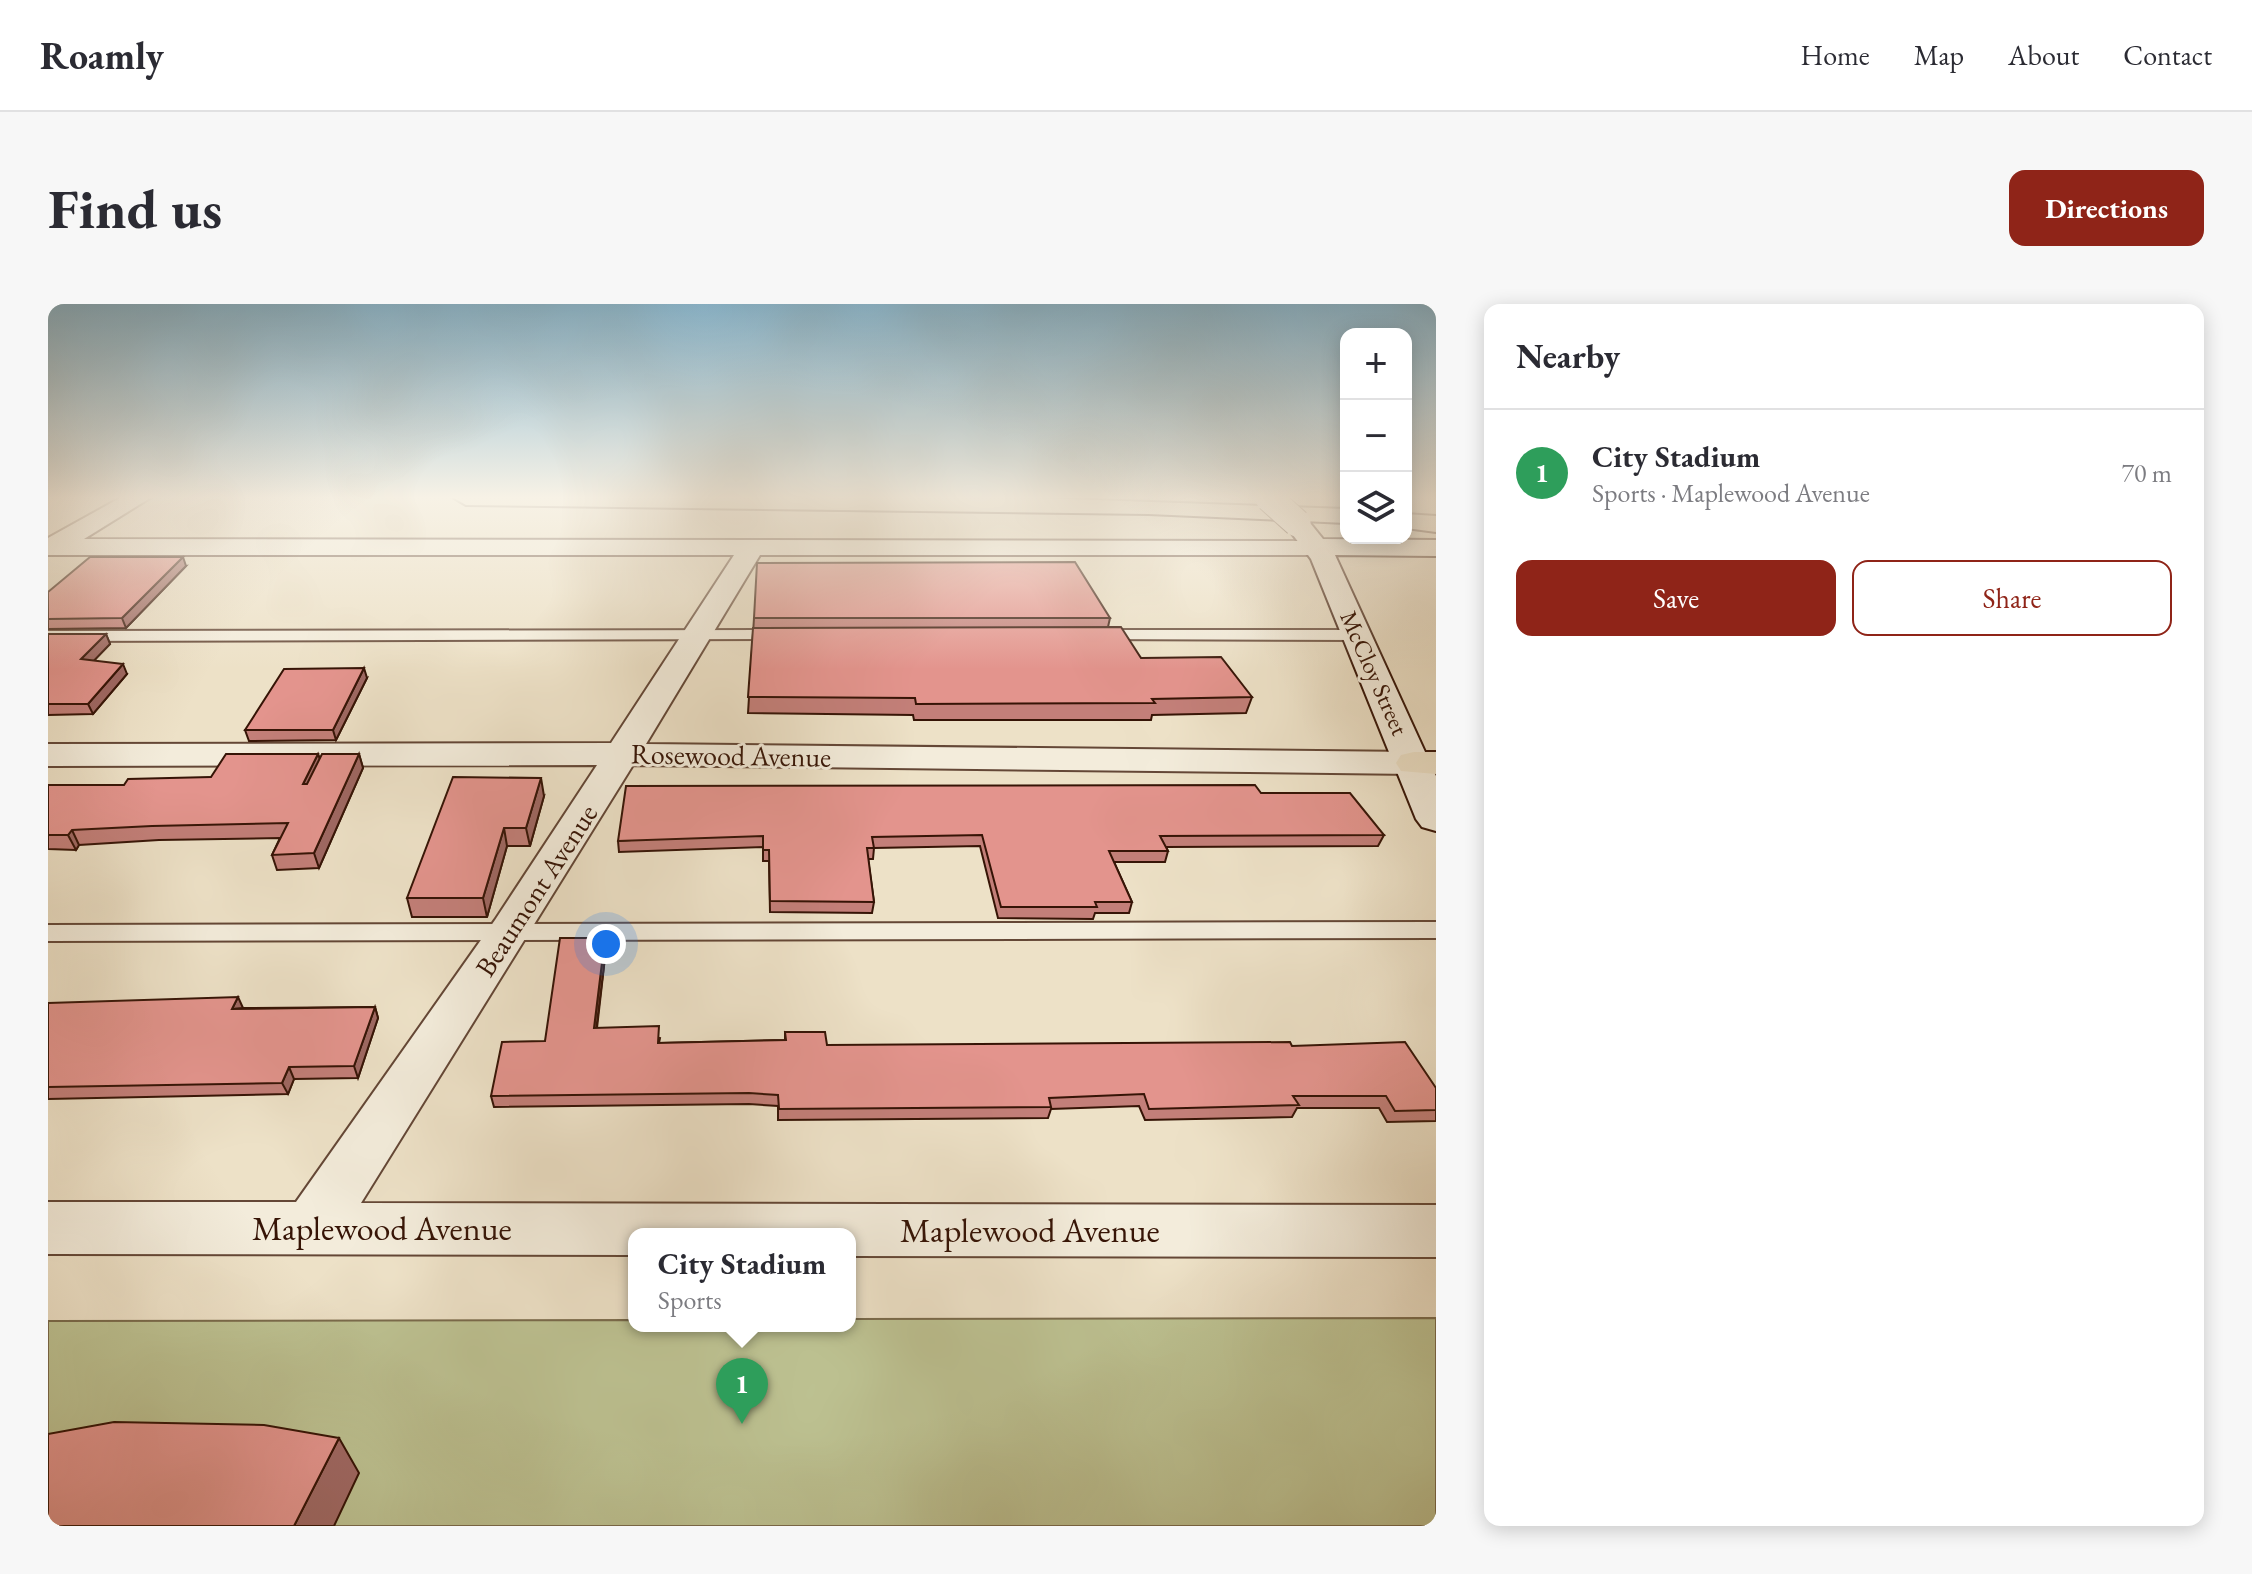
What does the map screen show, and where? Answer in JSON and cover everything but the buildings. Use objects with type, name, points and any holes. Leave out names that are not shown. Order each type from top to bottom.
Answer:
[{"type":"street","name":"Beaumont Avenue","points":[[313,1227],[511,931],[747,555]]},
{"type":"street","name":"McCloy Street","points":[[1318,555],[1425,763],[1436,819]]},
{"type":"street","name":"Rosewood Avenue","points":[[48,755],[623,754],[1425,763]]},
{"type":"street","name":"Maplewood Avenue","points":[[48,1228],[628,1228]]},
{"type":"street","name":"Maplewood Avenue","points":[[856,1229],[1436,1231]]},
{"type":"lane","points":[[48,636],[811,635]]},
{"type":"lane","points":[[1081,635],[1357,635]]},
{"type":"lane","points":[[48,933],[1436,930]]},
{"type":"green space","points":[[1436,1318],[1436,1526],[48,1526],[48,1321],[628,1320],[628,1332],[856,1332],[856,1319]]},
{"type":"place","name":"City Stadium","points":[[742,1424]]}]
